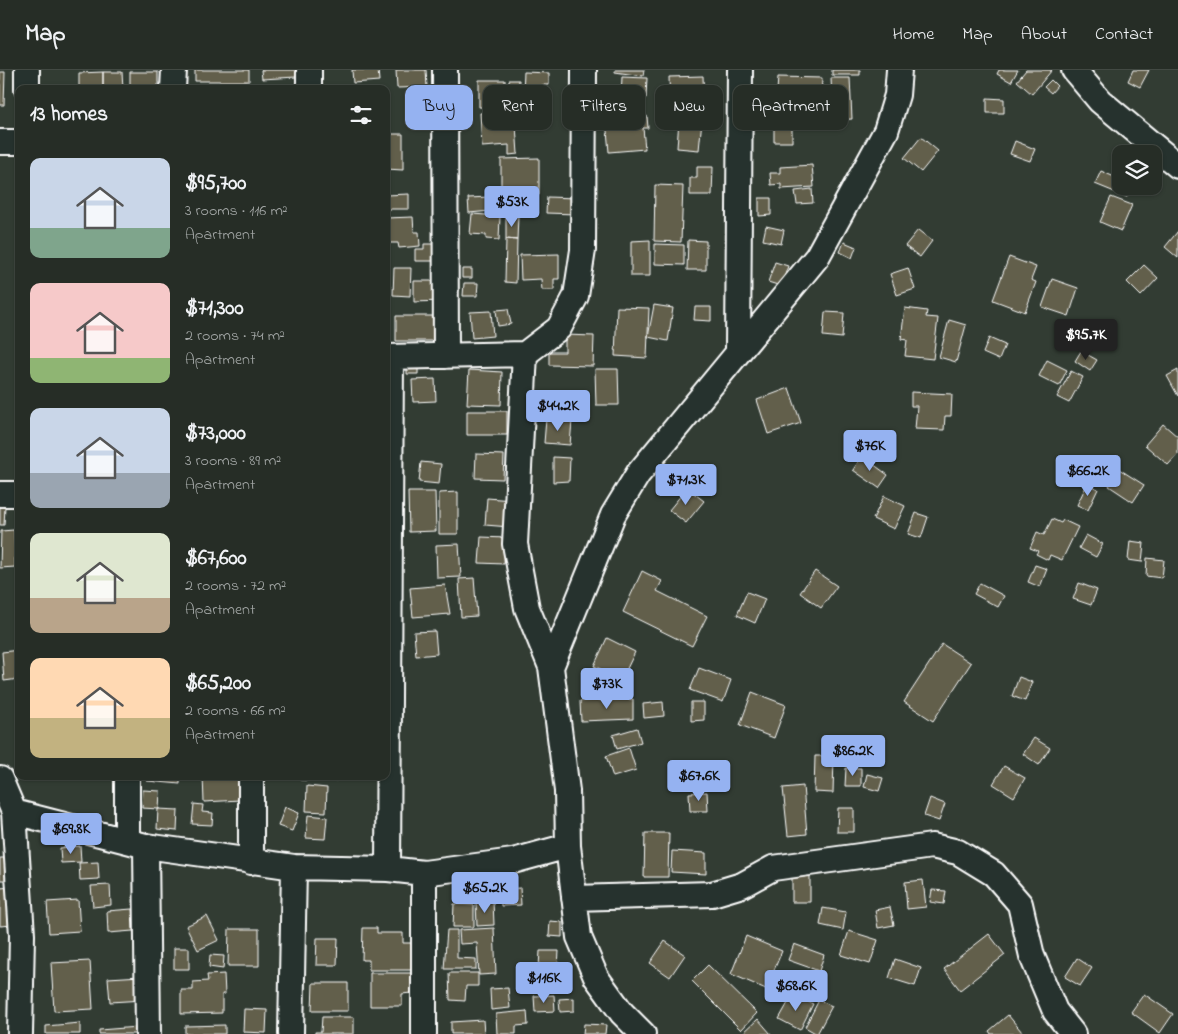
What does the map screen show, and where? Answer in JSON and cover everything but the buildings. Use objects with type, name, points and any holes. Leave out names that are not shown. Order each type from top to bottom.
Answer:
[{"type":"street","points":[[27,85],[28,70]]},
{"type":"street","points":[[173,85],[174,70]]},
{"type":"street","points":[[309,70],[309,85]]},
{"type":"street","points":[[445,70],[446,356]]},
{"type":"street","points":[[390,357],[524,354],[559,328],[576,296],[583,250],[584,70]]},
{"type":"street","points":[[738,350],[740,70]]},
{"type":"street","points":[[551,667],[618,507],[638,474],[738,350],[817,257],[886,130],[897,95],[900,70]]},
{"type":"street","points":[[1074,70],[1100,102],[1178,165]]},
{"type":"street","points":[[0,142],[15,142]]},
{"type":"street","points":[[524,354],[515,544],[528,608],[551,667],[567,791],[568,846],[579,937],[596,977],[622,1023],[643,1034]]},
{"type":"street","points":[[0,494],[15,494]]},
{"type":"street","points":[[0,779],[14,812],[22,935],[20,1034]]},
{"type":"street","points":[[128,780],[137,844],[148,1034]]},
{"type":"street","points":[[251,780],[251,862]]},
{"type":"street","points":[[388,780],[388,869]]},
{"type":"street","points":[[14,812],[137,844],[294,867],[388,869],[424,873],[513,861],[568,846]]},
{"type":"street","points":[[574,898],[712,894],[742,885],[773,868],[932,846],[958,852],[994,874],[1020,904],[1032,956],[1055,1011],[1073,1034]]},
{"type":"street","points":[[291,1034],[294,867]]},
{"type":"street","points":[[424,873],[424,1034]]}]
